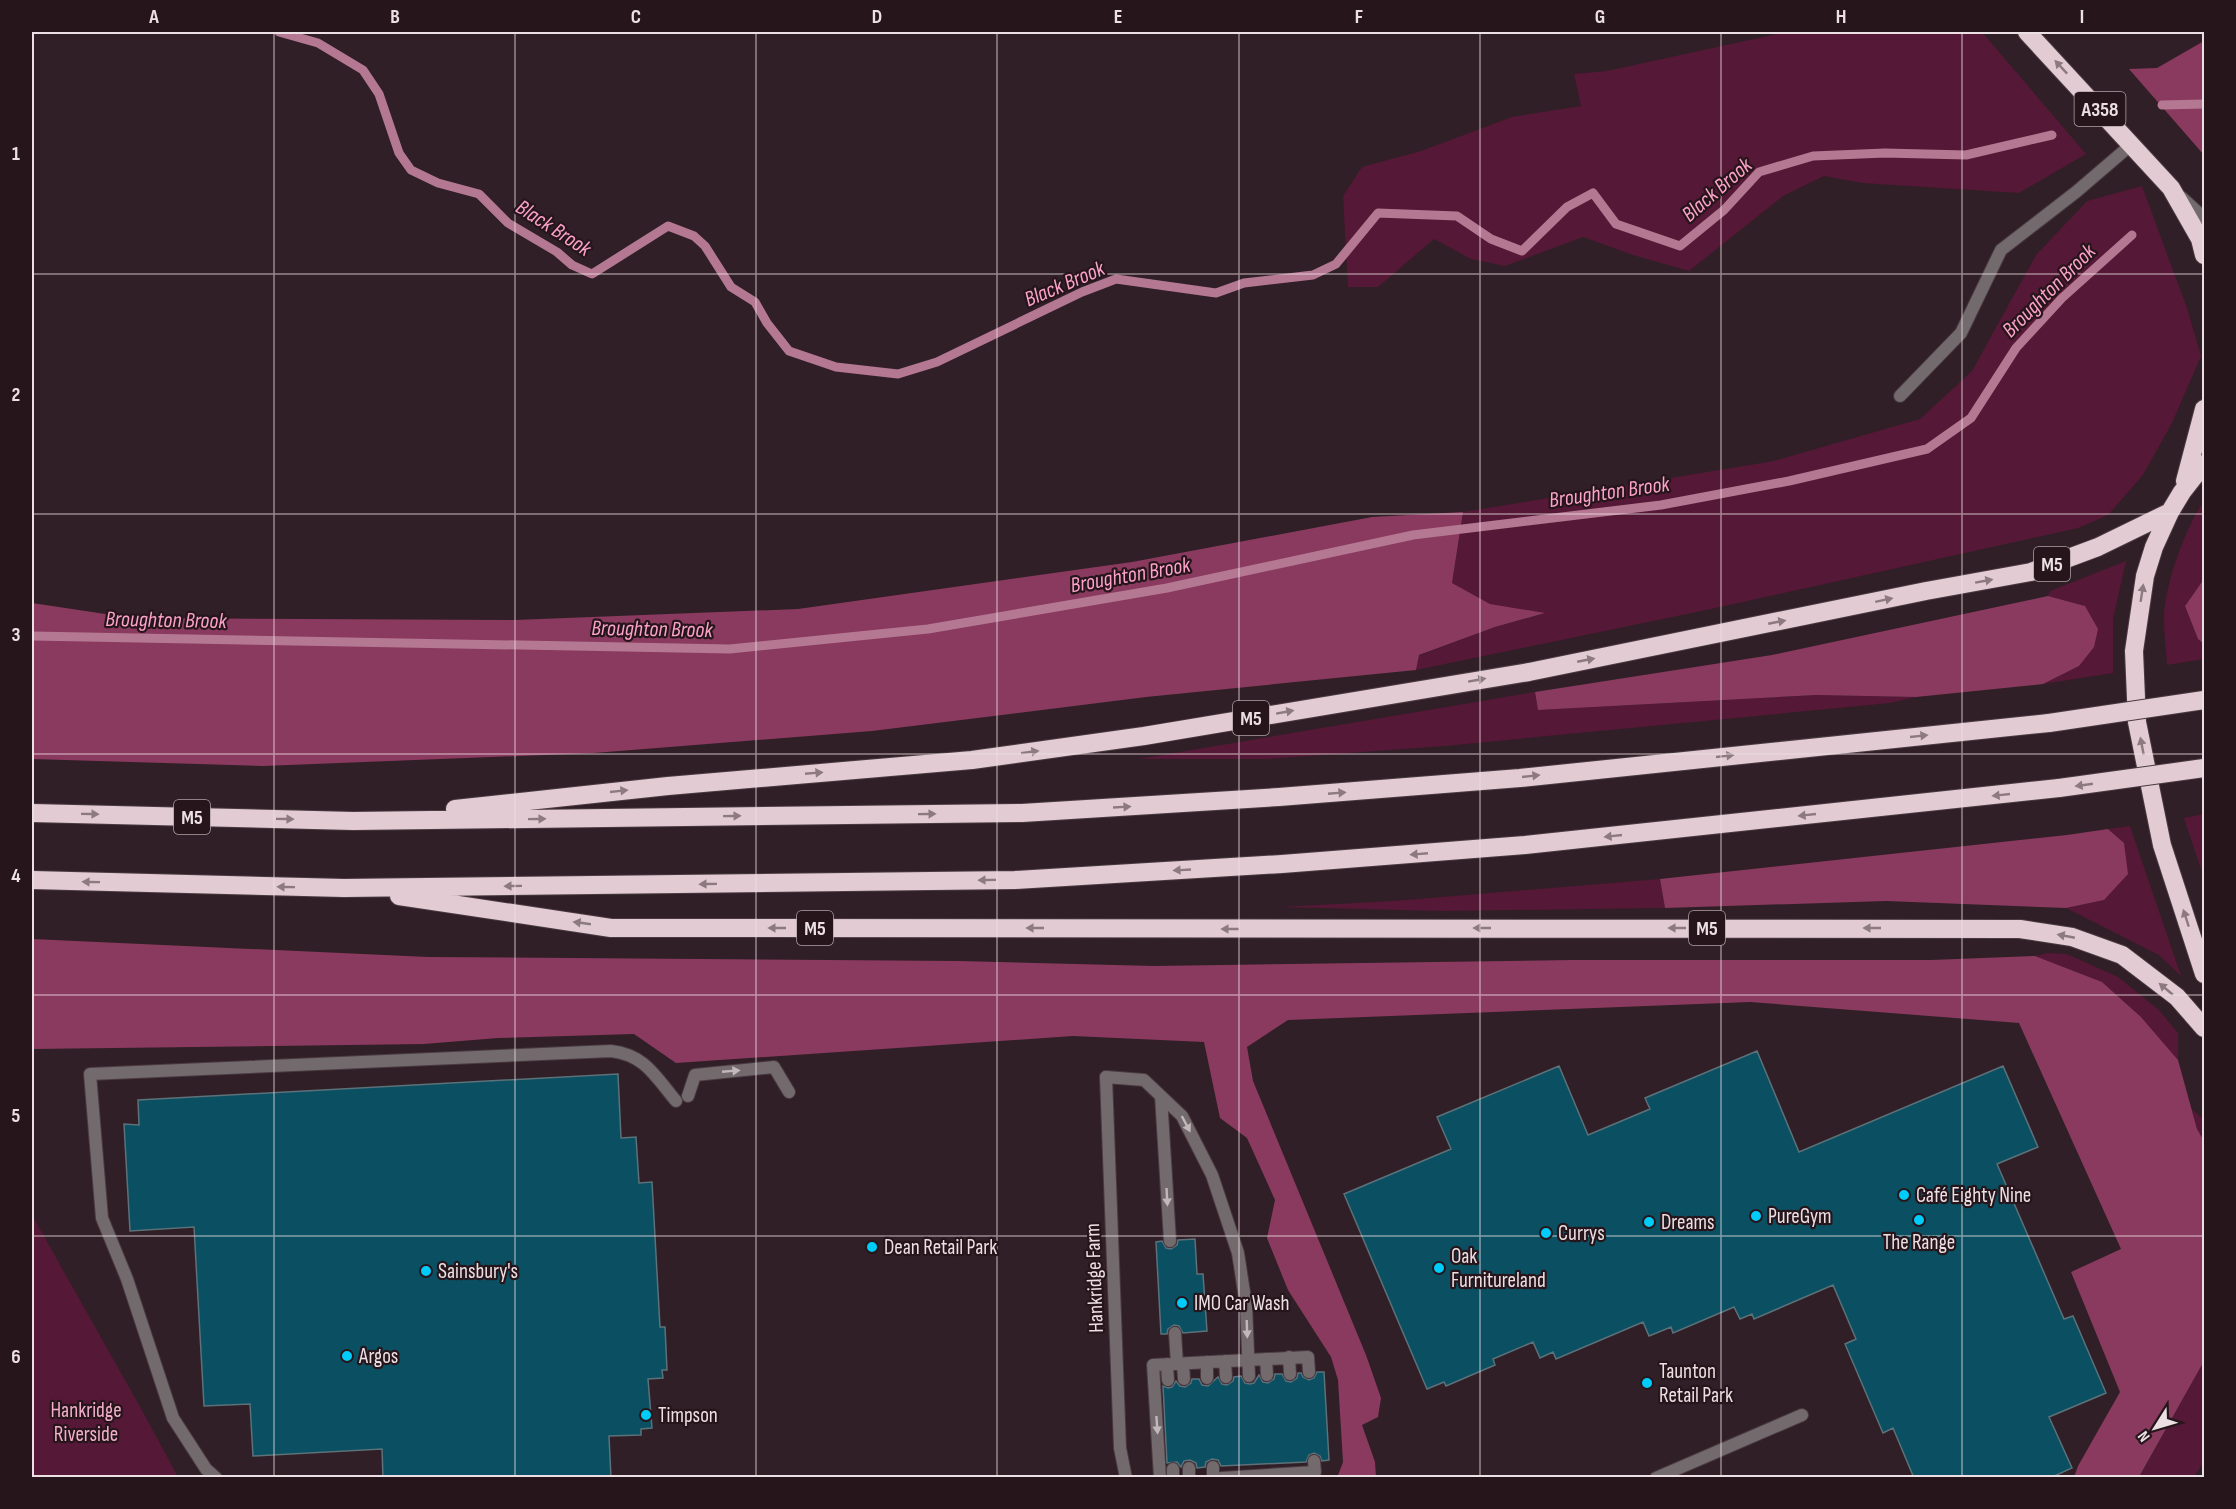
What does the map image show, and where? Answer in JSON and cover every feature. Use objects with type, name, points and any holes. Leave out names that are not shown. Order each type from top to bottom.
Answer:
[{"type":"highway","name":"A358","points":[[2027,32],[2171,188],[2199,239],[2205,255]]},
{"type":"highway","points":[[2182,492],[2205,409]]},
{"type":"highway","points":[[2205,464],[2182,492],[2154,547],[2145,576],[2134,651],[2137,722],[2162,845],[2205,974]]},
{"type":"highway","name":"M5","points":[[352,821],[668,786],[972,760],[1144,736],[1529,672],[1926,591],[2031,572],[2098,547],[2170,512]]},
{"type":"highway","name":"M5","points":[[32,813],[352,821],[1022,813],[1279,797],[1520,778],[2049,723],[2205,700]]},
{"type":"highway","name":"M5","points":[[32,880],[344,888],[1015,880],[1525,845],[2059,789],[2205,768]]},
{"type":"highway","name":"M5","points":[[344,888],[611,928],[2020,929],[2072,937],[2122,955],[2176,997],[2205,1028]]},
{"type":"street","points":[[1900,396],[1961,333],[2001,250],[2076,192],[2132,144]]},
{"type":"street","name":"A358","points":[[2171,188],[2205,218]]},
{"type":"street","points":[[216,1478],[206,1469],[173,1418],[126,1279],[102,1218],[90,1074],[610,1051],[627,1053],[645,1063],[676,1101]]},
{"type":"street","points":[[688,1096],[695,1075],[774,1067],[789,1092]]},
{"type":"street","name":"Hankridge Farm","points":[[1126,1478],[1120,1448],[1106,1077],[1144,1080],[1161,1096]]},
{"type":"street","points":[[1161,1096],[1170,1241]]},
{"type":"street","points":[[1161,1096],[1182,1116],[1212,1175],[1238,1253],[1246,1305],[1249,1376]]},
{"type":"street","points":[[1175,1333],[1176,1364],[1184,1379]]},
{"type":"street","points":[[1289,1357],[1290,1374]]},
{"type":"street","points":[[1160,1478],[1154,1365],[1308,1357],[1309,1372]]},
{"type":"street","points":[[1266,1359],[1267,1375]]},
{"type":"street","points":[[1226,1361],[1226,1377]]},
{"type":"street","points":[[1207,1362],[1207,1378]]},
{"type":"street","points":[[1168,1380],[1176,1364]]},
{"type":"street","points":[[1656,1478],[1802,1415]]},
{"type":"street","points":[[1221,1478],[1232,1471],[1295,1468],[1315,1472],[1314,1461]]},
{"type":"green space","points":[[1786,32],[1982,32],[2086,154],[2019,193],[1862,183],[1824,176],[1783,196],[1689,271],[1633,255],[1583,237],[1505,266],[1471,259],[1434,239],[1378,287],[1348,287],[1343,196],[1362,167],[1421,151],[1512,117],[1581,106],[1574,74],[1607,71]]},
{"type":"green space","points":[[2142,186],[2187,308],[2201,356],[2172,423],[2143,475],[2108,515],[2078,528],[1711,609],[1416,670],[1418,656],[1495,627],[1543,614],[1490,604],[1452,583],[1463,512],[1774,461],[1920,419],[1972,371],[2036,255],[2087,201]]},
{"type":"green space","points":[[2204,501],[2204,579],[2185,606],[2198,639],[2204,644],[2204,659],[2167,665],[2164,619],[2168,590],[2183,542]]},
{"type":"green space","points":[[2126,561],[2113,619],[2113,673],[2043,684],[2079,666],[2085,606],[2048,596],[2050,591]]},
{"type":"green space","points":[[1535,692],[1538,710],[1816,695],[1916,697],[1890,703],[1445,746],[1267,759],[1138,759]]},
{"type":"green space","points":[[2204,814],[2204,878],[2184,818]]},
{"type":"green space","points":[[2130,826],[2181,976],[2159,955],[2066,908],[2104,900],[2124,843],[2108,829]]},
{"type":"green space","points":[[1660,879],[1665,908],[1441,911],[1280,907],[1393,901]]},
{"type":"green space","points":[[2048,953],[2067,954],[2118,977],[2159,1010],[2178,1033],[2178,1060],[2141,1017],[2102,982],[2035,956]]},
{"type":"green space","points":[[2192,1109],[2204,1120],[2204,1141],[2197,1129]]},
{"type":"green space","name":"Hankridge Riverside","points":[[32,1215],[143,1412],[178,1477],[32,1477]]},
{"type":"green space","points":[[2204,1361],[2204,1462],[2194,1477],[2139,1478]]},
{"type":"shaded area","points":[[2204,41],[2204,155],[2129,69],[2157,68]]},
{"type":"shaded area","points":[[1463,512],[1452,583],[1490,604],[1545,613],[1495,627],[1419,655],[1416,670],[1146,697],[872,731],[594,753],[263,766],[32,759],[32,603],[132,618],[515,620],[798,609],[1132,562],[1372,517]]},
{"type":"shaded area","points":[[2204,579],[2204,644],[2198,639],[2185,606]]},
{"type":"shaded area","points":[[2048,596],[2085,606],[2098,629],[2094,647],[2079,666],[2043,684],[1916,697],[1816,695],[1538,710],[1535,692],[1772,655]]},
{"type":"shaded area","points":[[2108,829],[2124,843],[2128,874],[2104,900],[2066,908],[1886,901],[1665,908],[1660,879],[2067,835]]},
{"type":"shaded area","points":[[32,939],[428,957],[959,961],[1154,966],[1573,960],[1931,960],[2035,956],[2102,982],[2141,1017],[2178,1060],[2197,1129],[2204,1141],[2204,1361],[2139,1477],[2074,1477],[2120,1392],[2071,1272],[2121,1249],[2019,1023],[1750,1002],[1288,1020],[1247,1047],[1253,1081],[1366,1355],[1381,1398],[1378,1417],[1362,1425],[1375,1462],[1376,1477],[1337,1478],[1343,1462],[1338,1380],[1331,1357],[1288,1290],[1267,1238],[1275,1200],[1247,1138],[1220,1118],[1204,1042],[1073,1036],[676,1063],[634,1034],[498,1038],[424,1044],[32,1049]]},
{"type":"building","points":[[1757,1051],[1799,1152],[2003,1066],[2038,1147],[1997,1164],[2064,1319],[2073,1316],[2106,1393],[2049,1417],[2072,1468],[2050,1478],[1914,1478],[1893,1428],[1883,1433],[1845,1344],[1856,1339],[1833,1285],[1754,1319],[1752,1314],[1740,1319],[1734,1307],[1673,1333],[1671,1327],[1649,1336],[1643,1322],[1556,1359],[1553,1352],[1540,1358],[1533,1342],[1493,1359],[1495,1365],[1446,1386],[1444,1382],[1427,1389],[1344,1194],[1451,1149],[1437,1117],[1559,1066],[1588,1135],[1650,1109],[1645,1098]]},
{"type":"building","name":"Sainsbury's","points":[[618,1074],[621,1138],[636,1137],[639,1183],[652,1182],[660,1327],[665,1327],[667,1370],[662,1370],[663,1378],[648,1379],[652,1428],[641,1429],[641,1435],[609,1436],[611,1478],[383,1478],[382,1449],[253,1456],[250,1404],[204,1406],[194,1227],[130,1231],[124,1124],[139,1125],[138,1100]]},
{"type":"building","name":"IMO Car Wash","points":[[1195,1239],[1197,1274],[1203,1274],[1207,1331],[1183,1333],[1179,1326],[1174,1325],[1168,1329],[1167,1334],[1161,1334],[1156,1242],[1162,1241],[1166,1248],[1171,1249],[1177,1245],[1178,1240]]},
{"type":"building","points":[[1317,1372],[1324,1372],[1329,1460],[1322,1461],[1320,1456],[1314,1453],[1309,1455],[1306,1462],[1221,1466],[1218,1460],[1212,1459],[1206,1462],[1205,1467],[1197,1468],[1196,1463],[1190,1460],[1184,1461],[1181,1467],[1177,1462],[1167,1463],[1163,1386],[1172,1387],[1176,1381],[1180,1386],[1185,1387],[1191,1383],[1192,1379],[1199,1379],[1202,1385],[1208,1386],[1218,1377],[1222,1384],[1227,1385],[1233,1381],[1234,1377],[1241,1376],[1245,1383],[1250,1384],[1254,1383],[1259,1375],[1263,1382],[1268,1383],[1274,1379],[1275,1374],[1282,1374],[1286,1381],[1291,1382],[1297,1378],[1298,1373],[1309,1380],[1314,1378]]},
{"type":"waterway","name":"Black Brook","points":[[279,32],[318,43],[363,70],[379,94],[399,153],[411,170],[438,183],[479,194],[508,223],[557,252],[572,265],[592,274],[668,226],[694,236],[705,246],[731,287],[755,302],[767,323],[789,351],[836,367],[898,374],[937,362],[1082,292],[1116,279],[1216,293],[1244,283],[1313,275],[1336,264],[1378,213],[1457,216],[1491,239],[1522,251],[1567,207],[1593,193],[1616,224],[1680,246],[1724,210],[1759,172],[1813,156],[1885,153],[1966,155],[2052,135]]},
{"type":"waterway","points":[[2162,105],[2204,104]]},
{"type":"waterway","name":"Broughton Brook","points":[[32,636],[730,649],[928,629],[1167,588],[1413,535],[1661,505],[1789,481],[1927,449],[1971,418],[2016,348],[2062,298],[2132,235]]},
{"type":"place","name":"Café Eighty Nine","points":[[1904,1195]]},
{"type":"place","name":"PureGym","points":[[1756,1216]]},
{"type":"place","name":"The Range","points":[[1919,1220]]},
{"type":"place","name":"Dreams","points":[[1649,1222]]},
{"type":"place","name":"Currys","points":[[1546,1233]]},
{"type":"place","name":"Dean Retail Park","points":[[872,1247]]},
{"type":"place","name":"Oak Furnitureland","points":[[1439,1268]]},
{"type":"place","name":"Sainsbury's","points":[[426,1271]]},
{"type":"place","name":"IMO Car Wash","points":[[1182,1303]]},
{"type":"place","name":"Argos","points":[[347,1356]]},
{"type":"place","name":"Taunton Retail Park","points":[[1647,1383]]},
{"type":"place","name":"Timpson","points":[[646,1415]]}]
